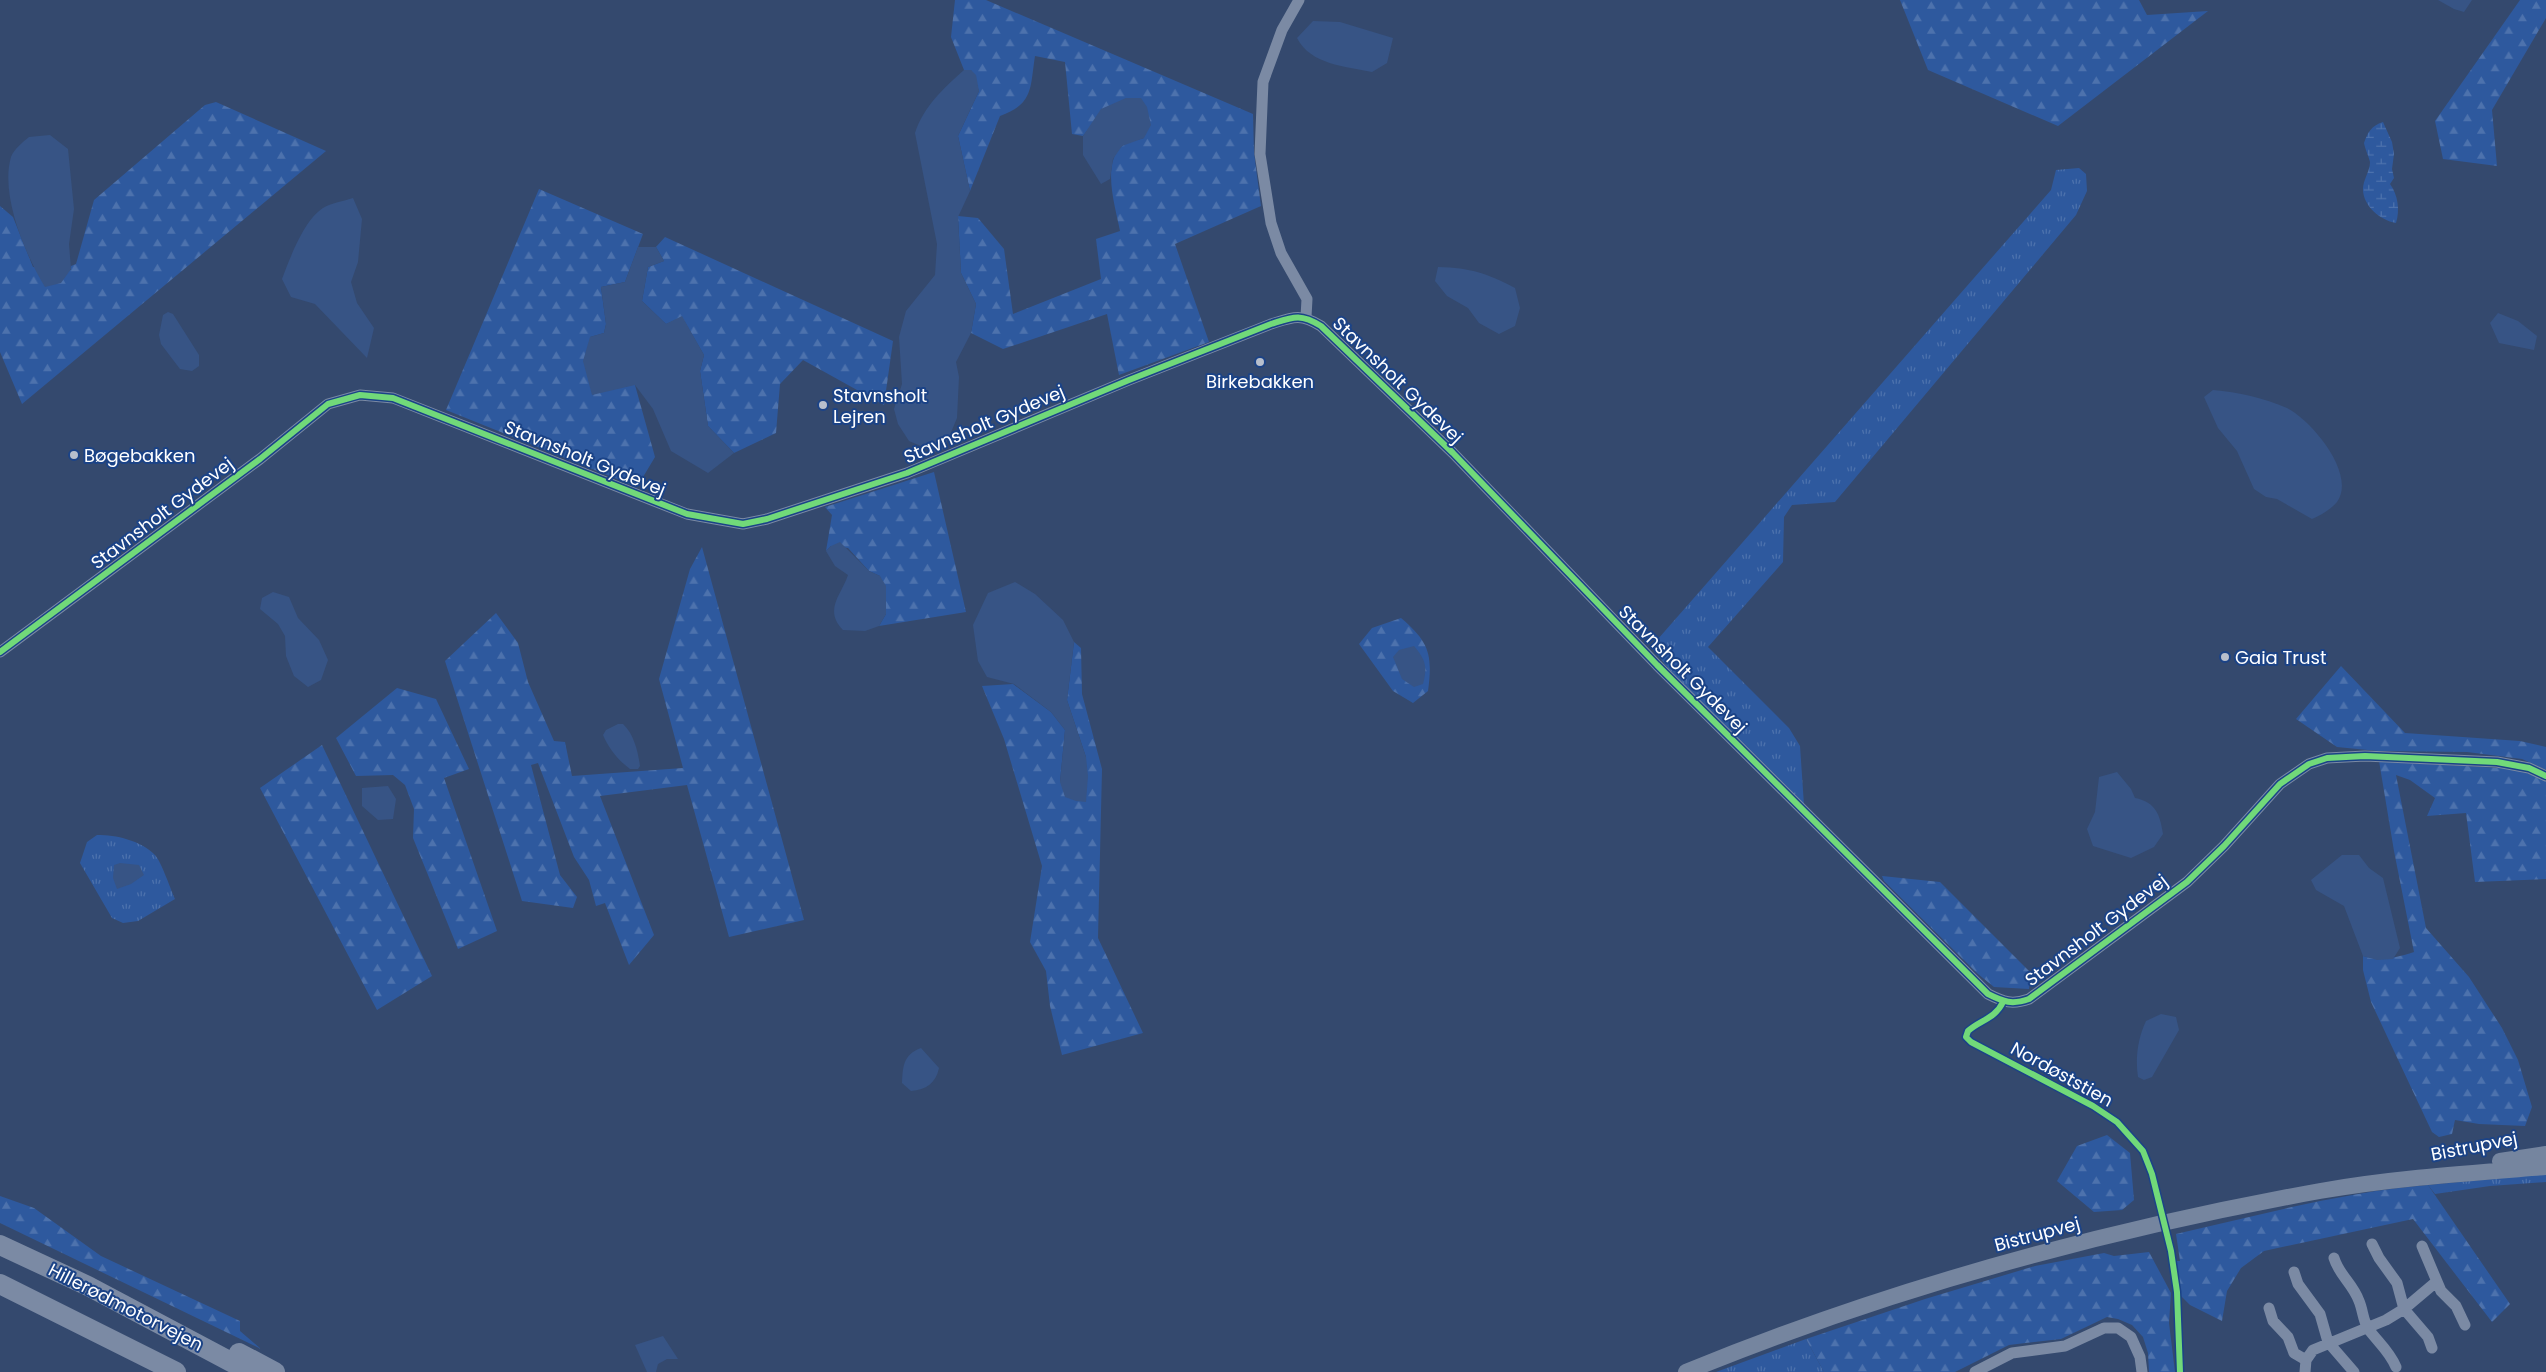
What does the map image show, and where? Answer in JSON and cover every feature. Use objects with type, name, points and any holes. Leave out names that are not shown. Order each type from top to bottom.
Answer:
[{"type":"highway","name":"Hillerødmotorvejen","points":[[0,1245],[88,1286],[250,1372]]},
{"type":"highway","name":"Hillerødmotorvejen","points":[[0,1284],[176,1372]]},
{"type":"highway","points":[[202,1345],[239,1353],[275,1372]]},
{"type":"main road","name":"Bistrupvej","points":[[2410,1179],[2504,1160],[2546,1154]]},
{"type":"main road","name":"Bistrupvej","points":[[1686,1372],[1820,1320],[2036,1254],[2136,1230],[2321,1191],[2410,1179],[2546,1167]]},
{"type":"street","name":"Stavnsholt Gydevej","points":[[1299,0],[1282,30],[1263,82],[1260,154],[1271,224],[1281,253],[1307,300],[1306,317]]},
{"type":"street","name":"Stavnsholt Gydevej","points":[[0,652],[260,459],[328,404],[360,395],[393,398],[687,514],[743,524],[767,519],[907,473],[1129,380],[1290,318],[1306,317],[1321,326],[1453,453],[1657,665],[1988,994],[2003,1002],[2016,1004],[2029,999],[2186,882],[2224,846],[2280,784],[2309,764],[2327,758],[2351,756],[2497,762],[2529,768],[2546,776]]},
{"type":"street","points":[[2372,1244],[2378,1258],[2397,1283],[2404,1309],[2428,1337],[2432,1348]]},
{"type":"street","points":[[2422,1246],[2436,1282],[2441,1291],[2456,1306],[2465,1325]]},
{"type":"street","points":[[2334,1258],[2338,1271],[2357,1295],[2368,1328],[2390,1354],[2396,1368]]},
{"type":"street","points":[[2294,1272],[2298,1284],[2320,1314],[2328,1342],[2354,1372]]},
{"type":"street","points":[[2269,1308],[2273,1321],[2288,1337],[2294,1353],[2306,1366],[2313,1350],[2328,1342],[2368,1328],[2404,1309],[2436,1282]]},
{"type":"street","points":[[1975,1372],[2012,1353],[2066,1346],[2104,1328],[2118,1328],[2130,1337],[2140,1357],[2142,1372]]},
{"type":"green space","points":[[955,0],[986,0],[1253,114],[1254,153],[1261,206],[1175,244],[1209,342],[1119,375],[1107,314],[1003,349],[971,333],[976,304],[961,273],[958,216],[978,218],[1004,249],[1013,314],[1101,279],[1096,239],[1120,231],[1113,199],[1112,164],[1122,146],[1144,138],[1093,123],[1083,136],[1072,134],[1065,62],[1035,56],[1031,85],[1025,100],[1019,106],[1000,116],[970,191],[958,136],[979,91],[971,70],[964,70],[951,37]]},
{"type":"green space","points":[[1900,0],[2139,0],[2147,15],[2208,11],[2058,126],[1928,70]]},
{"type":"green space","points":[[2520,0],[2546,0],[2546,18],[2492,110],[2497,166],[2443,159],[2435,121]]},
{"type":"green space","points":[[216,102],[326,151],[22,404],[0,352],[0,206],[13,217],[33,267],[71,270],[71,266],[76,264],[94,200],[205,105]]},
{"type":"green space","points":[[2383,122],[2392,142],[2394,154],[2392,169],[2394,178],[2390,184],[2398,203],[2396,223],[2384,219],[2369,206],[2363,189],[2370,162],[2364,143],[2370,130]]},
{"type":"green space","points":[[2079,168],[2086,174],[2087,191],[2076,215],[1835,502],[1792,505],[1784,517],[1783,562],[1708,647],[1789,728],[1800,746],[1804,805],[1682,685],[1651,647],[2051,190],[2056,170]]},
{"type":"green space","points":[[539,189],[643,234],[625,282],[601,287],[606,324],[604,333],[590,337],[635,385],[655,457],[637,487],[446,410]]},
{"type":"green space","points":[[665,237],[893,341],[884,405],[803,360],[780,384],[776,433],[734,453],[708,426],[700,371],[704,355],[682,317],[666,324],[642,301],[648,267],[664,261],[656,247]]},
{"type":"green space","points":[[934,472],[966,612],[879,626],[886,614],[880,576],[869,571],[848,548],[831,546],[826,551],[832,515],[825,507]]},
{"type":"green space","points":[[702,547],[804,920],[729,937],[687,785],[600,796],[654,935],[629,965],[605,903],[596,906],[589,880],[574,857],[538,763],[531,765],[560,875],[577,897],[573,908],[522,901],[445,661],[496,613],[518,643],[528,682],[554,741],[565,742],[572,776],[683,768],[659,679],[690,569]]},
{"type":"green space","points":[[1401,618],[1418,634],[1427,650],[1429,658],[1428,691],[1413,703],[1393,691],[1359,644],[1372,628]]},
{"type":"green space","points":[[1074,642],[1081,648],[1082,694],[1102,769],[1098,938],[1143,1033],[1062,1055],[1050,1006],[1046,971],[1030,942],[1042,866],[1004,739],[982,686],[1013,684],[1051,712],[1065,730],[1060,782],[1086,757],[1067,700]]},
{"type":"green space","points":[[2341,666],[2405,733],[2520,741],[2546,747],[2546,770],[2522,759],[2467,752],[2378,751],[2337,747],[2296,719]]},
{"type":"green space","points":[[397,688],[436,699],[469,769],[444,778],[497,931],[458,949],[413,838],[414,809],[405,785],[393,775],[356,776],[336,738]]},
{"type":"green space","points":[[322,745],[432,976],[377,1010],[260,788]]},
{"type":"green space","points":[[2379,761],[2517,769],[2546,781],[2546,879],[2475,882],[2466,813],[2427,816],[2435,798],[2410,780],[2396,775],[2426,928],[2469,977],[2502,1028],[2518,1060],[2532,1107],[2525,1126],[2479,1124],[2455,1120],[2452,1134],[2439,1137],[2432,1132],[2371,1002],[2363,970],[2363,956],[2388,958],[2414,952]]},
{"type":"green space","points":[[97,835],[128,839],[149,850],[155,855],[160,864],[175,899],[138,921],[123,923],[112,918],[80,863],[87,842]]},
{"type":"green space","points":[[1882,876],[1940,882],[2031,973],[2029,989],[1994,987],[1978,974],[1884,881]]},
{"type":"green space","points":[[2107,1135],[2130,1153],[2134,1200],[2122,1210],[2094,1212],[2057,1181],[2077,1146]]},
{"type":"green space","points":[[2546,1174],[2546,1182],[2490,1186],[2435,1194],[2428,1185]]},
{"type":"green space","points":[[2428,1185],[2510,1304],[2492,1322],[2413,1219],[2264,1251],[2241,1268],[2227,1291],[2222,1321],[2190,1305],[2181,1296],[2176,1261],[2180,1261],[2176,1234],[2333,1199],[2396,1188]]},
{"type":"green space","points":[[0,1196],[34,1208],[101,1256],[240,1321],[240,1331],[261,1349],[0,1223]]},
{"type":"green space","points":[[2149,1252],[2171,1293],[2169,1323],[2175,1372],[2149,1372],[2148,1353],[2143,1337],[2132,1325],[2107,1317],[2061,1339],[2009,1345],[1955,1372],[1824,1372],[1806,1339],[1925,1299],[2035,1266],[2104,1253],[2114,1256]]},
{"type":"green space","points":[[1806,1339],[1824,1372],[1716,1372]]},
{"type":"shaded area","points":[[2438,0],[2472,0],[2464,12]]},
{"type":"shaded area","points":[[1313,21],[1340,22],[1393,38],[1387,63],[1372,72],[1340,66],[1311,54],[1297,38]]},
{"type":"shaded area","points":[[964,70],[971,70],[976,75],[979,91],[958,136],[970,191],[958,217],[961,273],[976,304],[971,333],[956,362],[959,377],[957,418],[944,449],[935,452],[909,441],[898,424],[894,409],[902,384],[899,337],[906,311],[935,275],[937,244],[915,133],[929,106]]},
{"type":"shaded area","points":[[1126,98],[1141,98],[1147,107],[1151,125],[1144,138],[1122,146],[1113,159],[1110,179],[1101,184],[1083,155],[1083,136],[1101,109]]},
{"type":"shaded area","points":[[50,135],[68,149],[74,209],[69,244],[71,269],[61,283],[45,287],[16,224],[9,189],[8,172],[11,157],[21,143],[29,137]]},
{"type":"shaded area","points":[[353,198],[362,219],[358,262],[351,282],[357,303],[374,328],[367,358],[315,304],[291,297],[282,279],[298,240],[316,214],[326,206]]},
{"type":"shaded area","points":[[638,247],[656,247],[664,261],[648,267],[642,301],[666,324],[682,316],[704,355],[700,371],[708,426],[734,453],[708,473],[671,451],[653,409],[635,385],[592,395],[583,361],[590,337],[604,333],[606,324],[601,287],[625,282]]},
{"type":"shaded area","points":[[1438,267],[1478,272],[1515,288],[1520,308],[1515,326],[1499,334],[1479,323],[1468,308],[1447,296],[1435,281]]},
{"type":"shaded area","points":[[168,312],[173,314],[199,355],[199,366],[192,371],[180,369],[161,344],[159,335],[163,315]]},
{"type":"shaded area","points":[[2498,313],[2518,321],[2537,336],[2534,350],[2499,343],[2490,323]]},
{"type":"shaded area","points":[[2213,390],[2232,392],[2269,401],[2297,414],[2319,436],[2336,463],[2341,477],[2342,490],[2337,502],[2325,512],[2312,519],[2277,499],[2266,497],[2254,489],[2237,451],[2218,428],[2204,397]]},
{"type":"shaded area","points":[[840,542],[869,571],[880,576],[886,586],[886,614],[879,626],[865,631],[843,630],[837,623],[834,609],[848,575],[835,566],[826,551],[831,546]]},
{"type":"shaded area","points":[[1015,582],[1035,594],[1063,620],[1074,642],[1067,700],[1086,757],[1088,776],[1086,802],[1065,797],[1060,782],[1065,730],[1051,712],[1014,684],[987,677],[978,661],[973,625],[988,593]]},
{"type":"shaded area","points":[[273,592],[289,597],[298,618],[319,640],[328,660],[321,680],[308,687],[294,676],[286,656],[285,636],[278,624],[260,609],[262,598]]},
{"type":"shaded area","points":[[1414,646],[1423,659],[1425,672],[1423,684],[1414,687],[1402,679],[1393,657],[1399,650]]},
{"type":"shaded area","points":[[618,724],[623,724],[633,738],[640,766],[638,769],[630,769],[622,762],[611,750],[603,735],[606,730]]},
{"type":"shaded area","points":[[2117,772],[2131,789],[2135,798],[2148,803],[2156,810],[2163,834],[2154,847],[2131,858],[2093,846],[2087,829],[2095,812],[2099,777]]},
{"type":"shaded area","points":[[388,786],[396,799],[393,819],[378,820],[362,806],[362,788]]},
{"type":"shaded area","points":[[2342,855],[2359,855],[2369,868],[2383,878],[2400,948],[2393,959],[2377,960],[2363,956],[2344,906],[2316,890],[2311,880]]},
{"type":"shaded area","points":[[120,863],[139,865],[144,875],[131,884],[117,889],[113,878],[114,865]]},
{"type":"shaded area","points":[[2161,1014],[2176,1017],[2179,1030],[2152,1077],[2144,1080],[2138,1077],[2137,1055],[2139,1041],[2146,1021]]},
{"type":"shaded area","points":[[921,1048],[939,1068],[938,1073],[933,1082],[926,1087],[911,1091],[902,1083],[904,1066],[907,1058]]},
{"type":"shaded area","points":[[663,1336],[678,1359],[667,1359],[658,1364],[656,1372],[647,1372],[635,1345]]},
{"type":"cycle path","points":[[0,652],[260,459],[328,404],[360,395],[393,398],[687,514],[743,524],[767,519],[907,473],[1129,380],[1271,324],[1302,318],[1321,326],[1453,453],[1657,665],[1988,994],[1999,999],[2008,1002],[2029,999],[2187,882],[2224,846],[2280,784],[2309,764],[2327,758],[2365,756],[2497,762],[2529,768],[2546,776]]},
{"type":"cycle path","name":"Nordøststien","points":[[2003,1002],[1992,1016],[1968,1031],[1966,1037],[1971,1042],[2093,1106],[2117,1122],[2143,1151],[2152,1174],[2171,1251],[2177,1292],[2180,1372]]},
{"type":"place","name":"Birkebakken","points":[[1260,362]]},
{"type":"place","name":"Stavnsholt Lejren","points":[[823,405]]},
{"type":"place","name":"Bøgebakken","points":[[74,455]]},
{"type":"place","name":"Gaia Trust","points":[[2225,657]]}]
